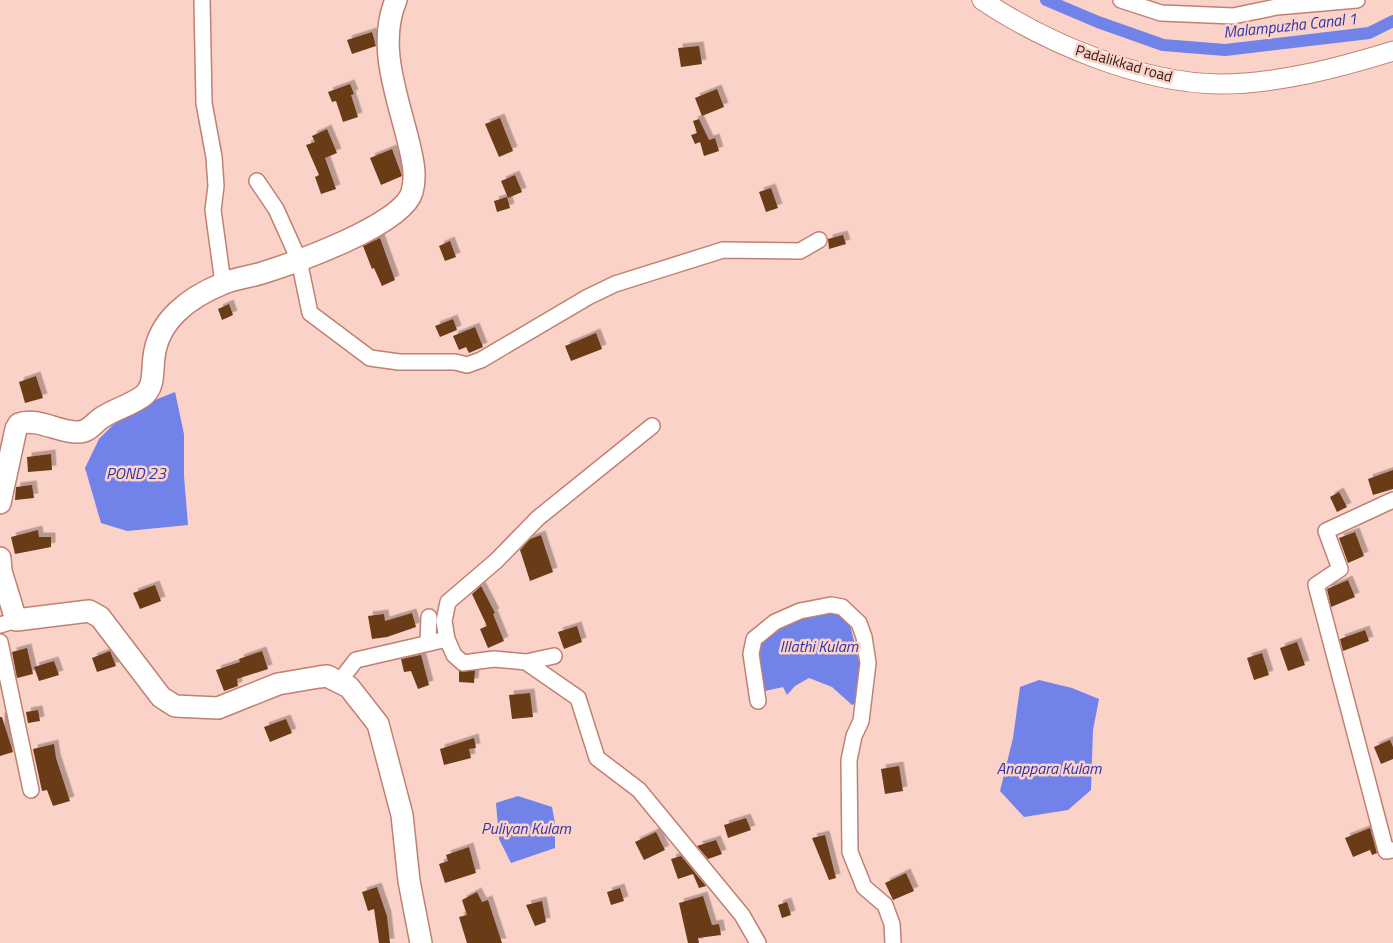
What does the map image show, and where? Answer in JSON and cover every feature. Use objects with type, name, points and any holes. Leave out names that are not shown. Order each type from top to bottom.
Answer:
[{"type":"main road","points":[[0,503],[16,429],[19,424],[29,423],[77,432],[85,431],[102,417],[145,394],[151,386],[154,356],[160,337],[168,322],[178,310],[191,300],[223,283],[299,260],[366,231],[404,206],[412,194],[415,181],[413,162],[387,44],[388,24],[396,0]]},
{"type":"main road","points":[[0,558],[8,622],[89,611],[100,616],[161,697],[175,706],[218,708],[278,684],[327,676],[349,687],[378,724],[402,815],[409,881],[421,943]]},
{"type":"street","points":[[202,0],[204,103],[214,158],[216,186],[213,210],[223,283]]},
{"type":"street","name":"Padalikkad road","points":[[982,0],[1016,23],[1083,53],[1159,76],[1218,84],[1279,79],[1360,61],[1393,51]]},
{"type":"street","points":[[1121,0],[1161,13],[1233,16],[1277,7],[1357,0]]},
{"type":"street","points":[[257,181],[276,209],[299,260],[310,313],[370,358],[399,362],[455,362],[467,365],[481,360],[588,297],[615,284],[723,250],[800,251],[819,240]]},
{"type":"street","points":[[554,656],[526,662],[494,658],[463,663],[454,655],[447,639],[444,620],[448,602],[496,561],[538,518],[652,426]]},
{"type":"street","points":[[1393,500],[1326,531],[1340,568],[1316,585],[1386,852],[1393,850]]},
{"type":"street","points":[[758,701],[751,654],[754,639],[775,622],[800,610],[831,605],[842,607],[859,623],[864,636],[868,663],[861,721],[854,736],[849,760],[850,852],[864,887],[885,905],[892,924],[893,943]]},
{"type":"street","points":[[428,642],[429,617]]},
{"type":"street","points":[[339,682],[356,660],[447,639]]},
{"type":"street","points":[[0,642],[31,790]]},
{"type":"street","points":[[526,662],[578,698],[597,758],[639,790],[742,915],[758,943]]},
{"type":"water","name":"POND 23","points":[[175,392],[184,434],[184,476],[188,525],[127,531],[101,523],[85,468],[99,439],[123,415],[146,407],[155,400]]},
{"type":"water","name":"Illathi Kulam","points":[[835,605],[850,625],[859,661],[861,701],[852,705],[832,687],[809,678],[795,686],[787,695],[783,687],[765,691],[760,681],[756,641],[786,623]]},
{"type":"water","name":"Anappara Kulam","points":[[1039,680],[1072,688],[1099,699],[1093,730],[1091,790],[1068,810],[1024,817],[1000,791],[1013,738],[1020,687]]},
{"type":"water","name":"Puliyan Kulam","points":[[518,796],[552,807],[555,823],[555,848],[511,863],[499,839],[496,803]]},
{"type":"building","points":[[372,32],[376,46],[352,54],[347,40]]},
{"type":"building","points":[[699,46],[702,64],[681,67],[678,48]]},
{"type":"building","points":[[350,84],[354,94],[351,95],[358,117],[343,122],[336,101],[332,102],[328,92]]},
{"type":"building","points":[[717,89],[724,107],[702,116],[695,98]]},
{"type":"building","points":[[500,118],[513,151],[499,157],[485,124]]},
{"type":"building","points":[[699,119],[709,140],[715,138],[719,151],[704,156],[700,142],[695,144],[691,135],[697,133],[693,121]]},
{"type":"building","points":[[327,129],[337,153],[325,158],[336,189],[321,194],[315,177],[319,175],[306,145],[315,142],[312,136]]},
{"type":"building","points":[[392,149],[402,176],[381,185],[370,158]]},
{"type":"building","points":[[515,175],[522,192],[508,198],[501,181]]},
{"type":"building","points":[[771,188],[778,208],[766,212],[759,192]]},
{"type":"building","points":[[507,197],[510,208],[497,212],[494,201]]},
{"type":"building","points":[[843,235],[846,244],[829,249],[828,239]]},
{"type":"building","points":[[380,238],[395,280],[382,286],[374,268],[372,269],[363,246]]},
{"type":"building","points":[[450,241],[456,257],[445,261],[439,246]]},
{"type":"building","points":[[229,304],[233,315],[222,320],[218,309]]},
{"type":"building","points":[[453,319],[457,330],[440,337],[435,326]]},
{"type":"building","points":[[475,327],[483,347],[469,353],[466,347],[459,350],[453,336]]},
{"type":"building","points":[[596,333],[602,349],[571,361],[565,346]]},
{"type":"building","points":[[36,376],[43,398],[25,403],[19,382]]},
{"type":"building","points":[[51,454],[52,470],[28,472],[27,457]]},
{"type":"building","points":[[1393,470],[1393,489],[1373,495],[1368,479]]},
{"type":"building","points":[[32,485],[34,498],[15,500],[16,487]]},
{"type":"building","points":[[1339,492],[1347,507],[1337,512],[1330,497]]},
{"type":"building","points":[[38,530],[39,537],[51,537],[51,547],[15,554],[11,537]]},
{"type":"building","points":[[1355,532],[1364,556],[1348,563],[1339,538]]},
{"type":"building","points":[[541,535],[553,572],[530,581],[520,550],[530,539]]},
{"type":"building","points":[[1348,580],[1355,597],[1331,607],[1327,589]]},
{"type":"building","points":[[155,585],[161,601],[140,609],[133,593]]},
{"type":"building","points":[[481,586],[495,613],[493,614],[504,641],[488,648],[480,629],[487,626],[472,594]]},
{"type":"building","points":[[412,613],[416,627],[387,637],[372,639],[368,616],[384,614],[385,621]]},
{"type":"building","points":[[577,626],[582,642],[564,649],[558,632]]},
{"type":"building","points":[[1365,630],[1369,641],[1343,651],[1340,639]]},
{"type":"building","points":[[1297,642],[1305,665],[1288,671],[1280,648]]},
{"type":"building","points":[[27,648],[33,674],[17,678],[12,652]]},
{"type":"building","points":[[110,651],[116,666],[97,672],[92,658]]},
{"type":"building","points":[[262,651],[268,669],[237,679],[238,686],[224,691],[216,670],[240,662],[239,659]]},
{"type":"building","points":[[1262,653],[1269,675],[1254,680],[1247,658]]},
{"type":"building","points":[[421,655],[429,685],[418,689],[411,671],[404,672],[401,659]]},
{"type":"building","points":[[54,661],[59,675],[39,681],[34,667]]},
{"type":"building","points":[[459,671],[475,671],[474,683],[459,682]]},
{"type":"building","points":[[530,693],[533,717],[512,719],[509,695]]},
{"type":"building","points":[[38,710],[40,721],[28,723],[26,712]]},
{"type":"building","points":[[0,717],[2,717],[13,752],[0,756]]},
{"type":"building","points":[[286,719],[292,733],[270,742],[264,727]]},
{"type":"building","points":[[474,738],[476,748],[469,749],[471,758],[444,765],[440,749]]},
{"type":"building","points":[[1390,740],[1393,747],[1393,759],[1381,764],[1374,747]]},
{"type":"building","points":[[54,744],[56,758],[70,801],[53,806],[47,790],[42,791],[33,749]]},
{"type":"building","points":[[899,766],[903,791],[885,794],[881,769]]},
{"type":"building","points":[[746,818],[751,830],[728,838],[724,825]]},
{"type":"building","points":[[1370,828],[1377,853],[1372,855],[1370,850],[1353,857],[1345,838]]},
{"type":"building","points":[[656,832],[665,850],[644,860],[635,842]]},
{"type":"building","points":[[825,835],[836,878],[829,880],[812,838]]},
{"type":"building","points":[[716,840],[722,854],[708,859],[697,846]]},
{"type":"building","points":[[469,847],[476,873],[445,883],[439,864],[448,861],[446,855]]},
{"type":"building","points":[[681,856],[706,886],[699,888],[693,874],[678,879],[671,859]]},
{"type":"building","points":[[906,873],[914,891],[893,900],[885,883]]},
{"type":"building","points":[[377,887],[387,916],[390,943],[379,943],[374,909],[368,911],[362,892]]},
{"type":"building","points":[[620,888],[624,901],[611,905],[607,892]]},
{"type":"building","points":[[477,892],[482,902],[488,900],[502,943],[467,943],[459,917],[467,915],[462,900]]},
{"type":"building","points":[[703,896],[712,925],[719,924],[721,935],[698,938],[699,943],[688,943],[679,903]]},
{"type":"building","points":[[542,901],[546,922],[535,926],[526,905]]},
{"type":"building","points":[[787,902],[791,915],[782,918],[778,905]]},
{"type":"waterway","name":"Malampuzha Canal 1","points":[[1046,0],[1098,22],[1163,45],[1225,50],[1369,33],[1393,21]]}]
